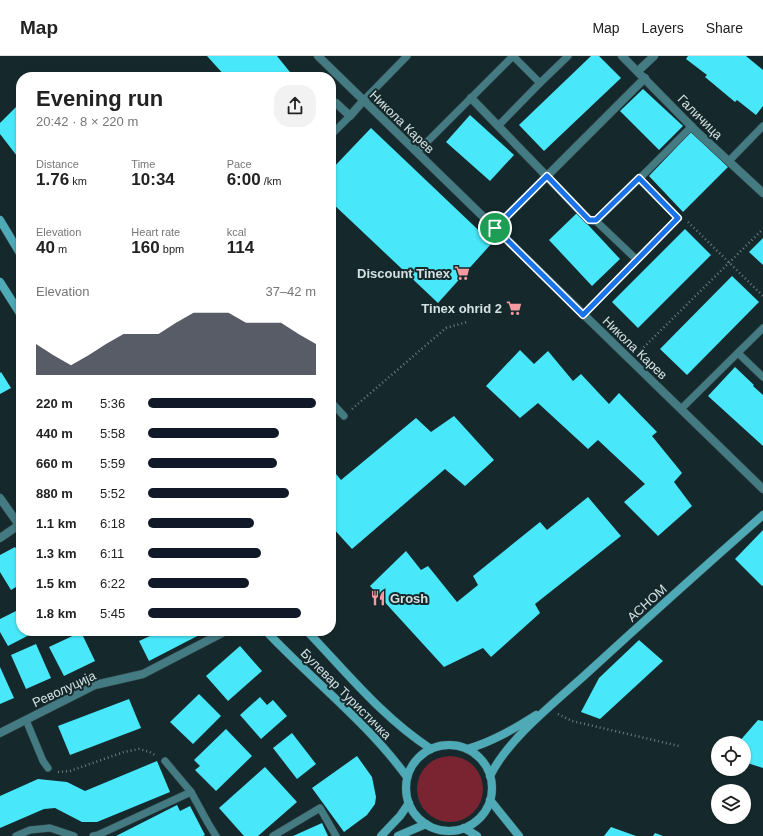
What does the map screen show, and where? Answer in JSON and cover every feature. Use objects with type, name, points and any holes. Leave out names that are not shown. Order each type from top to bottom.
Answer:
[{"type":"main road","points":[[0,220],[16,247]]},
{"type":"main road","points":[[0,282],[16,307]]},
{"type":"main road","name":"АСНОМ","points":[[490,776],[496,764],[508,748],[547,709],[763,515]]},
{"type":"main road","name":"Булевар Туристичка","points":[[271,636],[368,732],[394,760],[407,777]]},
{"type":"main road","name":"Булевар Туристичка","points":[[312,636],[392,720],[431,749]]},
{"type":"main road","name":"АСНОМ","points":[[467,749],[483,744],[511,731],[547,709]]},
{"type":"main road","points":[[443,745],[455,745],[467,749],[477,755],[485,764],[490,776],[492,788],[490,800],[484,812],[475,822],[464,828],[451,831],[438,829],[426,824],[416,816],[409,803],[406,790],[407,777],[412,766],[420,756],[431,749],[443,745]]},
{"type":"main road","points":[[490,800],[519,836]]},
{"type":"main road","points":[[381,836],[400,816],[409,803]]},
{"type":"main road","points":[[398,836],[426,824]]},
{"type":"main road","points":[[464,828],[477,836]]},
{"type":"street","name":"Никола Карев","points":[[318,56],[334,72]]},
{"type":"street","name":"Галичица","points":[[622,56],[692,126],[763,193]]},
{"type":"street","points":[[638,71],[654,56]]},
{"type":"street","name":"Никола Карев","points":[[336,74],[763,489]]},
{"type":"street","points":[[495,228],[645,78]]},
{"type":"street","points":[[471,98],[589,220],[596,220]]},
{"type":"street","points":[[336,103],[350,116],[363,101]]},
{"type":"street","points":[[0,498],[16,522]]},
{"type":"street","points":[[0,538],[16,526]]},
{"type":"street","name":"Револуција","points":[[0,732],[95,685],[143,674],[216,636]]},
{"type":"lane","points":[[363,101],[407,56]]},
{"type":"lane","points":[[416,152],[513,56],[540,83]]},
{"type":"lane","points":[[498,126],[568,56]]},
{"type":"lane","points":[[336,130],[350,116]]},
{"type":"lane","points":[[637,260],[596,220],[692,126]]},
{"type":"lane","points":[[729,161],[763,126]]},
{"type":"lane","points":[[583,315],[678,218],[639,178]]},
{"type":"lane","points":[[681,410],[763,328]]},
{"type":"lane","points":[[738,352],[763,377]]},
{"type":"lane","points":[[336,407],[344,416]]},
{"type":"lane","points":[[26,720],[43,761],[48,768]]},
{"type":"lane","points":[[165,761],[191,792],[216,836]]},
{"type":"lane","points":[[93,836],[191,792]]},
{"type":"lane","points":[[273,836],[320,808],[336,836]]},
{"type":"lane","points":[[16,836],[30,830],[50,828],[74,836]]},
{"type":"path","points":[[678,218],[684,218],[763,296]]},
{"type":"path","points":[[630,360],[763,229]]},
{"type":"path","points":[[344,416],[446,328],[466,322]]},
{"type":"path","points":[[547,709],[572,721],[679,746]]},
{"type":"path","points":[[48,768],[58,772],[70,771],[124,752],[139,749],[150,752],[165,761]]},
{"type":"shaded area","points":[[450,756],[462,759],[473,766],[480,777],[483,789],[480,801],[473,812],[462,819],[450,822],[438,819],[427,812],[420,801],[417,789],[420,777],[427,766],[438,759]]},
{"type":"building","points":[[207,56],[277,56],[290,72],[221,72]]},
{"type":"building","points":[[591,56],[599,56],[621,78],[544,151],[519,125]]},
{"type":"building","points":[[688,56],[746,56],[763,70],[763,106],[756,115],[737,100],[735,102],[705,77],[707,75],[686,59]]},
{"type":"building","points":[[643,89],[683,126],[659,150],[620,111]]},
{"type":"building","points":[[16,107],[16,155],[0,134],[0,123]]},
{"type":"building","points":[[470,115],[514,155],[490,181],[446,142]]},
{"type":"building","points":[[371,128],[492,243],[438,303],[336,207],[336,165]]},
{"type":"building","points":[[691,132],[728,167],[683,212],[649,176]]},
{"type":"building","points":[[577,213],[620,259],[592,286],[549,240]]},
{"type":"building","points":[[685,229],[711,255],[638,328],[612,302]]},
{"type":"building","points":[[763,238],[763,265],[749,252]]},
{"type":"building","points":[[732,276],[759,302],[687,375],[660,349]]},
{"type":"building","points":[[520,350],[534,364],[548,351],[573,381],[581,374],[609,404],[619,393],[657,432],[652,436],[682,473],[674,482],[692,506],[658,536],[624,502],[645,484],[598,440],[588,449],[538,403],[520,418],[486,386]]},
{"type":"building","points":[[735,367],[763,395],[763,446],[708,396]]},
{"type":"building","points":[[1,372],[11,388],[0,394],[0,373]]},
{"type":"building","points":[[454,416],[494,460],[465,486],[445,469],[352,549],[336,531],[336,474],[341,480],[416,418],[431,432]]},
{"type":"building","points":[[588,497],[621,536],[535,604],[540,613],[491,657],[483,648],[444,667],[370,586],[406,551],[421,570],[428,566],[457,602],[478,585],[473,576],[540,522],[547,530]]},
{"type":"building","points":[[763,530],[763,585],[762,586],[735,559]]},
{"type":"building","points":[[15,547],[16,548],[16,587],[11,590],[0,572],[0,555]]},
{"type":"building","points":[[16,611],[16,636],[27,636],[8,646],[0,632],[0,619]]},
{"type":"building","points":[[72,636],[83,636],[95,661],[64,676],[49,647]]},
{"type":"building","points":[[150,636],[197,636],[149,661],[139,641]]},
{"type":"building","points":[[639,640],[663,661],[600,719],[581,712],[599,678]]},
{"type":"building","points":[[36,644],[51,678],[26,689],[11,655]]},
{"type":"building","points":[[240,646],[262,671],[228,701],[206,676]]},
{"type":"building","points":[[0,667],[14,698],[0,704]]},
{"type":"building","points":[[199,694],[221,716],[193,744],[170,722]]},
{"type":"building","points":[[260,697],[267,705],[273,700],[287,716],[261,739],[240,715]]},
{"type":"building","points":[[129,699],[141,728],[70,755],[58,726]]},
{"type":"building","points":[[758,720],[763,721],[763,768],[751,764],[751,736],[744,736]]},
{"type":"building","points":[[226,729],[252,756],[216,791],[195,770],[200,766],[194,760]]},
{"type":"building","points":[[292,733],[316,764],[297,779],[273,748]]},
{"type":"building","points":[[357,756],[372,777],[376,797],[375,804],[367,815],[344,832],[312,788]]},
{"type":"building","points":[[157,761],[170,792],[97,822],[82,822],[55,808],[44,809],[0,828],[0,796],[38,779],[67,782],[85,791]]},
{"type":"building","points":[[265,767],[297,802],[258,836],[244,836],[219,808]]},
{"type":"building","points":[[177,805],[180,811],[190,806],[205,835],[116,836]]},
{"type":"building","points":[[322,823],[328,836],[293,836]]},
{"type":"building","points":[[611,827],[636,836],[604,836]]},
{"type":"building","points":[[655,833],[663,836],[653,836]]},
{"type":"place","name":"Discount Tinex","points":[[462,273]]},
{"type":"place","name":"Tinex ohrid 2","points":[[514,308]]},
{"type":"place","name":"Grosh","points":[[378,598]]},
{"type":"route","points":[[547,176],[589,220],[596,220],[639,178],[678,218],[583,315],[495,228],[547,176]]}]
